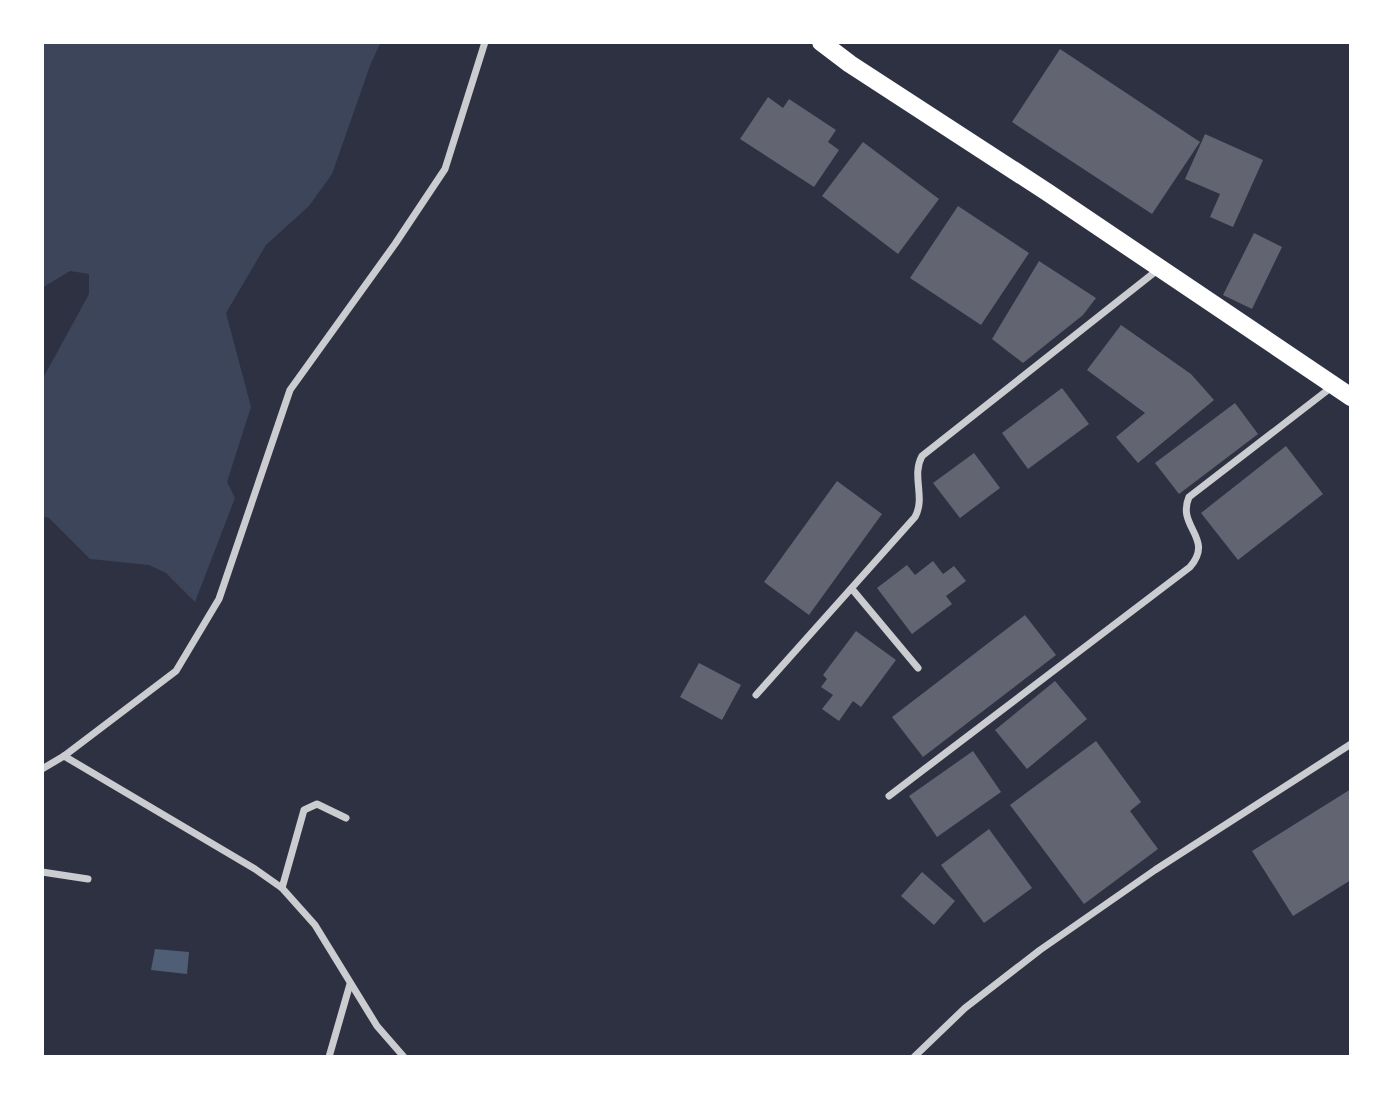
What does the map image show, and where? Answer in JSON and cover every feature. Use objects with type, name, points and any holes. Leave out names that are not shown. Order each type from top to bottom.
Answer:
[{"type":"main road","points":[[821,42],[850,64],[1161,267],[1351,397]]},
{"type":"street","points":[[42,769],[64,756],[176,671],[219,599],[290,390],[396,244],[445,169],[485,42]]},
{"type":"street","points":[[756,695],[917,513],[920,504],[917,467],[926,452],[1161,267]]},
{"type":"street","points":[[889,796],[1190,567],[1199,552],[1199,543],[1185,514],[1189,497],[1334,386]]},
{"type":"street","points":[[852,589],[918,668]]},
{"type":"street","points":[[914,1057],[965,1008],[1040,950],[1155,870],[1351,744]]},
{"type":"street","points":[[64,756],[255,869],[282,888],[315,925],[377,1026],[404,1057]]},
{"type":"street","points":[[282,888],[304,810],[317,804],[346,818]]},
{"type":"street","points":[[42,872],[88,879]]},
{"type":"street","points":[[329,1057],[349,984]]},
{"type":"shaded area","points":[[42,42],[381,42],[332,174],[309,206],[266,245],[226,313],[251,407],[227,482],[235,498],[195,602],[166,573],[149,565],[90,559],[49,518],[42,516],[42,380],[89,294],[89,274],[70,271],[42,288]]},
{"type":"shaded area","points":[[155,949],[189,952],[187,974],[151,970]]},
{"type":"building","points":[[1060,49],[1200,142],[1152,214],[1012,122]]},
{"type":"building","points":[[768,97],[783,108],[789,99],[836,130],[828,142],[839,150],[814,187],[740,139]]},
{"type":"building","points":[[1205,134],[1263,160],[1233,227],[1210,217],[1220,194],[1185,179]]},
{"type":"building","points":[[863,142],[939,199],[898,254],[822,196]]},
{"type":"building","points":[[958,206],[1029,253],[981,325],[910,278]]},
{"type":"building","points":[[1254,233],[1282,247],[1252,309],[1223,295]]},
{"type":"building","points":[[1039,261],[1096,298],[1083,315],[1023,363],[992,339]]},
{"type":"building","points":[[1121,325],[1191,374],[1214,400],[1138,463],[1116,437],[1145,413],[1087,370]]},
{"type":"building","points":[[1062,388],[1089,424],[1028,469],[1002,433]]},
{"type":"building","points":[[1235,403],[1258,434],[1179,494],[1155,463]]},
{"type":"building","points":[[1286,446],[1323,494],[1238,560],[1201,513]]},
{"type":"building","points":[[974,453],[1000,488],[960,518],[933,483]]},
{"type":"building","points":[[837,481],[882,514],[809,615],[764,582]]},
{"type":"building","points":[[933,561],[943,574],[954,566],[966,581],[946,596],[952,604],[912,634],[877,588],[907,565],[915,575]]},
{"type":"building","points":[[1025,615],[1056,655],[923,757],[892,717]]},
{"type":"building","points":[[856,631],[896,660],[861,707],[853,701],[839,721],[822,709],[833,695],[821,687],[827,679],[823,675]]},
{"type":"building","points":[[699,663],[741,685],[722,720],[680,697]]},
{"type":"building","points":[[1055,681],[1087,719],[1027,769],[995,730]]},
{"type":"building","points":[[1096,741],[1141,802],[1130,811],[1158,849],[1084,904],[1010,805]]},
{"type":"building","points":[[973,751],[1001,792],[937,837],[909,796]]},
{"type":"building","points":[[1351,789],[1351,880],[1293,916],[1252,851]]},
{"type":"building","points":[[989,829],[1032,888],[984,923],[941,865]]},
{"type":"building","points":[[922,872],[955,901],[934,925],[901,896]]}]
